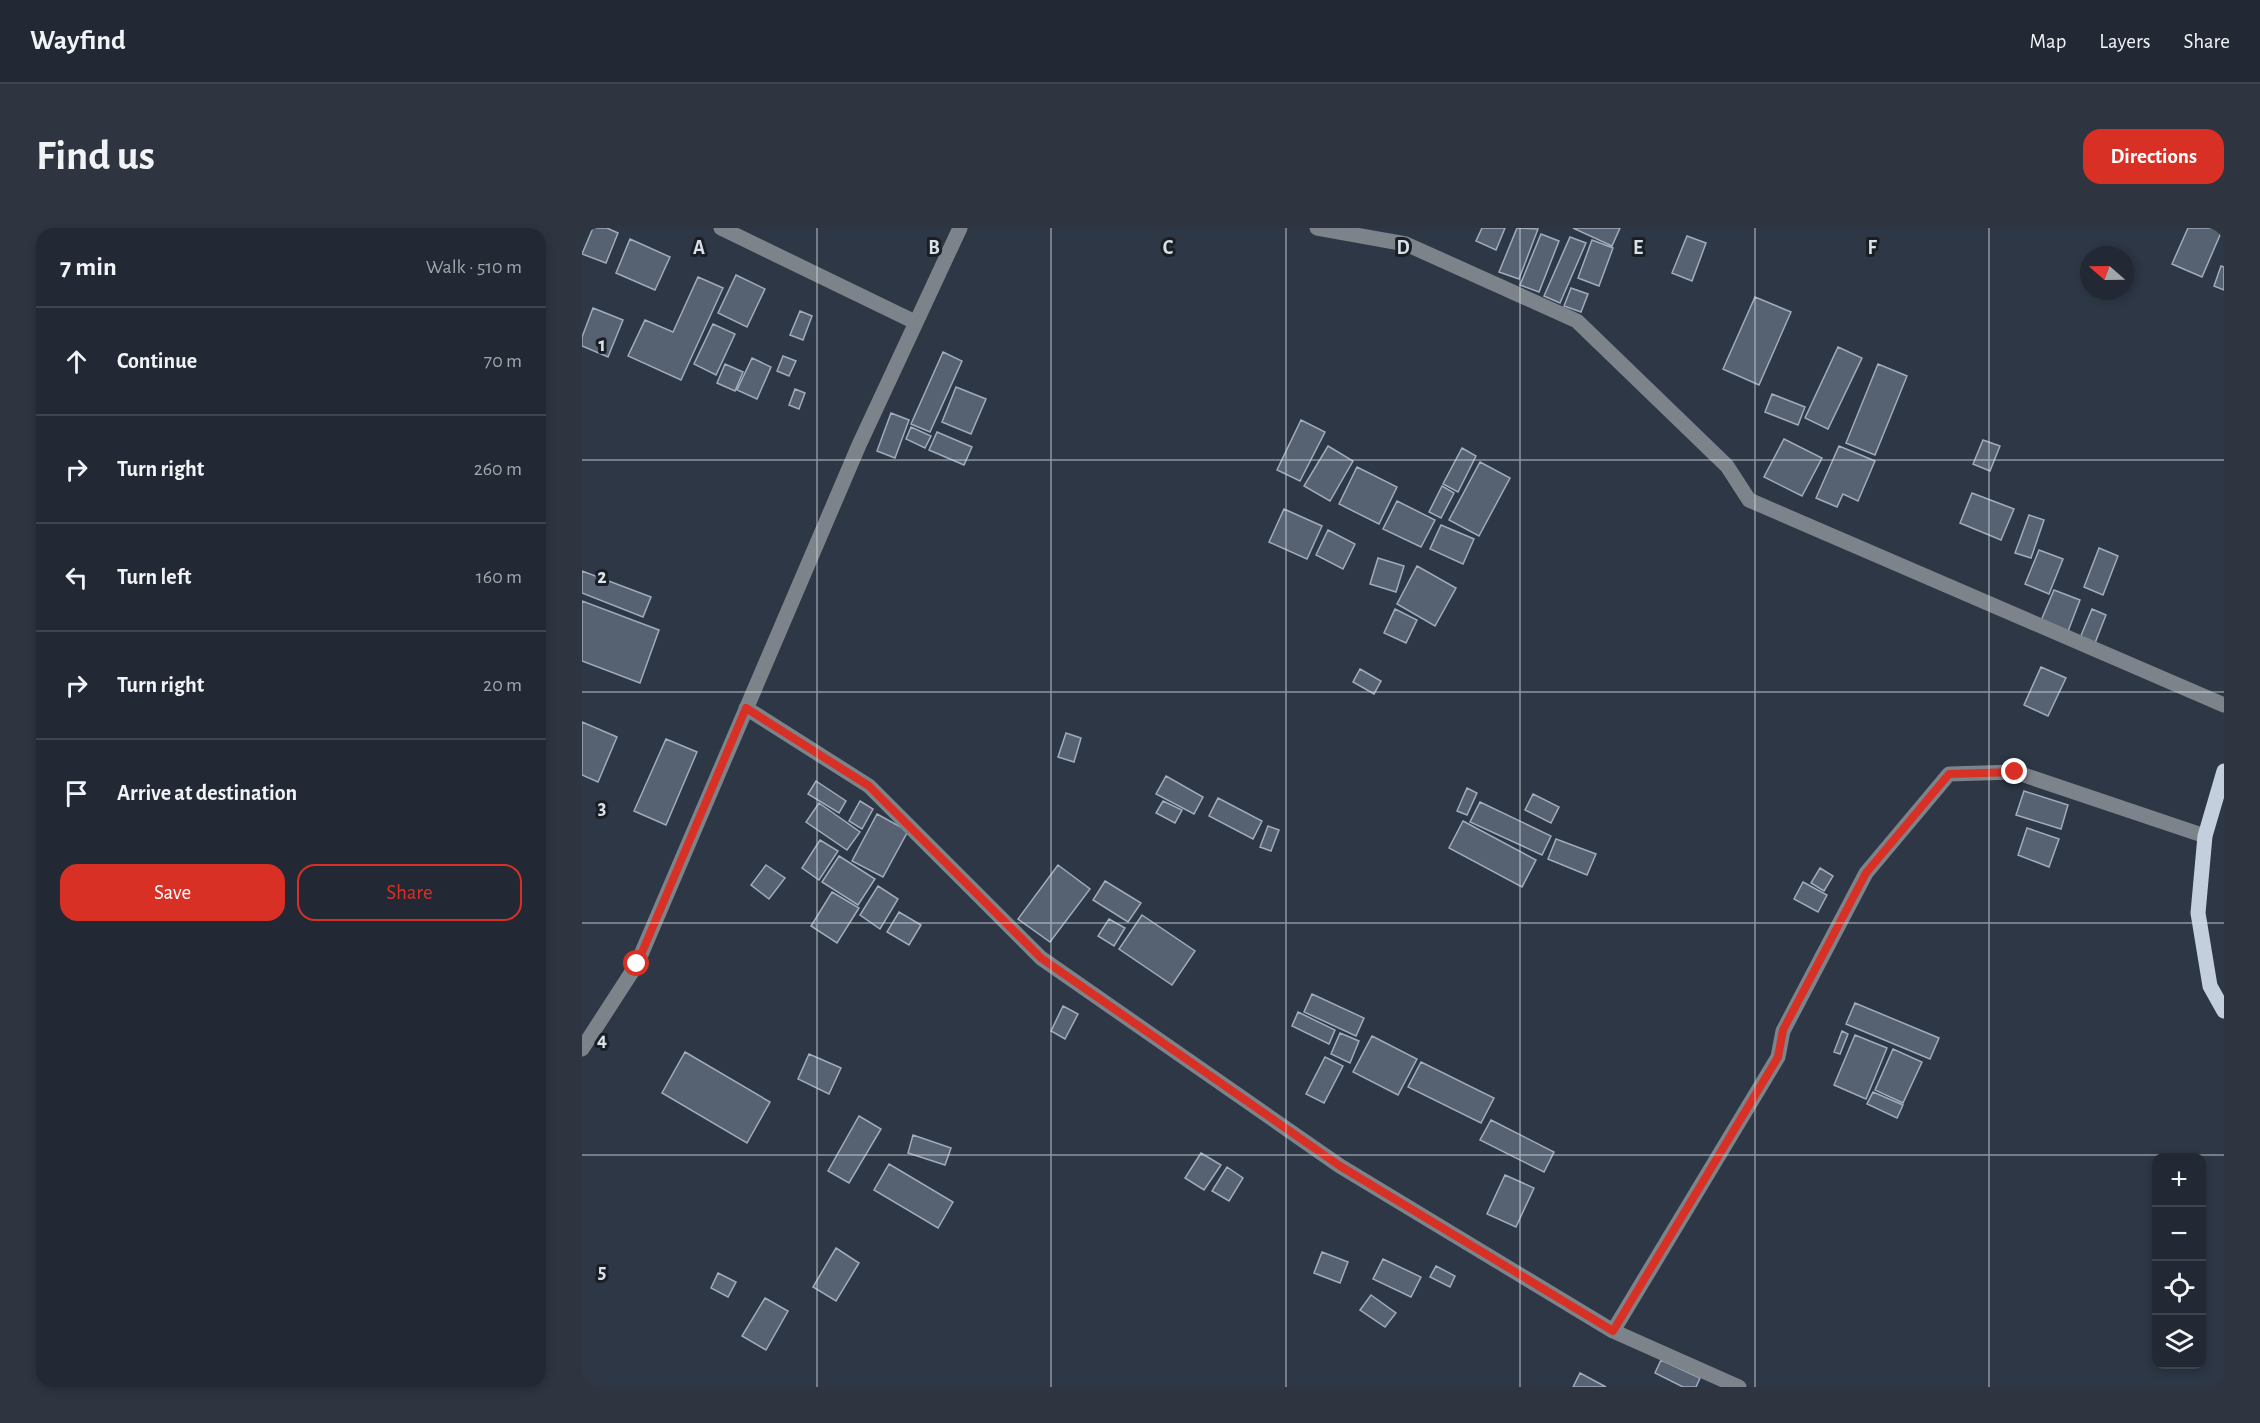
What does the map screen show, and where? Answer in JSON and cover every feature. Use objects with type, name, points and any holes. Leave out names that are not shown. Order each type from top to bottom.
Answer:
[{"type":"main road","points":[[2224,771],[2205,836],[2198,913],[2210,986],[2224,1011]]},
{"type":"street","points":[[721,228],[915,322]]},
{"type":"street","points":[[582,1049],[637,964],[859,445],[960,228]]},
{"type":"street","points":[[1317,228],[1406,244],[1577,321],[1727,466],[1749,500],[2224,705]]},
{"type":"street","points":[[746,708],[869,786],[1041,958],[1340,1166],[1613,1331],[1739,1387]]},
{"type":"street","points":[[1613,1331],[1778,1057],[1783,1030],[1866,873],[1949,774],[2015,772],[2205,836]]},
{"type":"building","points":[[593,228],[607,228],[618,233],[606,263],[582,254]]},
{"type":"building","points":[[1482,228],[1505,228],[1496,250],[1476,241]]},
{"type":"building","points":[[1517,228],[1538,229],[1519,279],[1499,272]]},
{"type":"building","points":[[1573,228],[1620,228],[1612,246]]},
{"type":"building","points":[[2188,228],[2223,228],[2202,277],[2172,264]]},
{"type":"building","points":[[1541,234],[1559,241],[1539,292],[1520,285]]},
{"type":"building","points":[[1687,236],[1706,243],[1692,281],[1672,273]]},
{"type":"building","points":[[1570,237],[1586,243],[1560,303],[1544,296]]},
{"type":"building","points":[[630,239],[670,257],[655,290],[616,273]]},
{"type":"building","points":[[1592,240],[1613,248],[1599,286],[1578,278]]},
{"type":"building","points":[[2221,266],[2224,267],[2224,290],[2214,286]]},
{"type":"building","points":[[736,275],[765,289],[747,327],[718,313]]},
{"type":"building","points":[[698,277],[723,288],[681,380],[628,356],[645,320],[673,332]]},
{"type":"building","points":[[1571,288],[1588,294],[1581,312],[1564,306]]},
{"type":"building","points":[[1755,297],[1791,312],[1759,385],[1723,369]]},
{"type":"building","points":[[593,308],[623,320],[608,357],[582,346],[582,337]]},
{"type":"building","points":[[800,311],[812,316],[803,340],[790,335]]},
{"type":"building","points":[[713,324],[735,334],[716,375],[694,364]]},
{"type":"building","points":[[1838,347],[1862,358],[1828,429],[1805,418]]},
{"type":"building","points":[[943,352],[962,361],[930,432],[911,424]]},
{"type":"building","points":[[783,356],[796,361],[789,376],[777,371]]},
{"type":"building","points":[[752,358],[771,367],[757,399],[737,390]]},
{"type":"building","points":[[725,364],[743,372],[735,391],[717,383]]},
{"type":"building","points":[[1878,364],[1907,376],[1875,455],[1846,443]]},
{"type":"building","points":[[956,387],[986,399],[971,434],[942,422]]},
{"type":"building","points":[[795,389],[805,393],[799,409],[789,405]]},
{"type":"building","points":[[1772,394],[1805,407],[1798,425],[1765,412]]},
{"type":"building","points":[[891,413],[909,420],[895,458],[877,451]]},
{"type":"building","points":[[1301,420],[1325,432],[1300,481],[1277,470]]},
{"type":"building","points":[[911,427],[931,436],[925,448],[906,439]]},
{"type":"building","points":[[937,432],[972,447],[964,465],[929,450]]},
{"type":"building","points":[[1784,439],[1822,458],[1802,496],[1764,477]]},
{"type":"building","points":[[1983,440],[2000,446],[1990,471],[1973,464]]},
{"type":"building","points":[[1328,446],[1353,461],[1330,501],[1304,486]]},
{"type":"building","points":[[1839,446],[1875,461],[1858,501],[1843,494],[1837,507],[1816,498]]},
{"type":"building","points":[[1462,448],[1476,456],[1458,492],[1443,484]]},
{"type":"building","points":[[1480,462],[1510,478],[1479,536],[1449,520]]},
{"type":"building","points":[[1357,467],[1397,487],[1379,524],[1339,504]]},
{"type":"building","points":[[1442,486],[1454,493],[1441,518],[1429,512]]},
{"type":"building","points":[[1972,493],[2014,509],[2001,540],[1960,523]]},
{"type":"building","points":[[1397,501],[1435,520],[1421,547],[1383,529]]},
{"type":"building","points":[[1284,509],[1322,526],[1307,559],[1269,542]]},
{"type":"building","points":[[2029,515],[2044,520],[2031,558],[2015,553]]},
{"type":"building","points":[[1441,525],[1474,539],[1463,564],[1430,549]]},
{"type":"building","points":[[1328,530],[1355,544],[1343,569],[1316,555]]},
{"type":"building","points":[[2099,548],[2118,556],[2103,595],[2084,587]]},
{"type":"building","points":[[2039,550],[2063,559],[2049,594],[2025,584]]},
{"type":"building","points":[[1378,558],[1404,566],[1396,592],[1370,584]]},
{"type":"building","points":[[1417,566],[1456,588],[1435,626],[1397,604]]},
{"type":"building","points":[[582,571],[651,597],[643,617],[582,593]]},
{"type":"building","points":[[2054,590],[2080,600],[2067,634],[2040,623]]},
{"type":"building","points":[[582,601],[659,630],[640,683],[582,661]]},
{"type":"building","points":[[1395,609],[1417,620],[1406,643],[1384,633]]},
{"type":"building","points":[[2092,609],[2106,615],[2095,643],[2080,638]]},
{"type":"building","points":[[2041,667],[2066,678],[2048,716],[2024,705]]},
{"type":"building","points":[[1360,669],[1381,681],[1374,694],[1353,682]]},
{"type":"building","points":[[582,722],[617,737],[598,782],[582,775]]},
{"type":"building","points":[[1066,733],[1081,738],[1074,762],[1058,757]]},
{"type":"building","points":[[666,739],[697,752],[666,825],[634,811]]},
{"type":"building","points":[[1166,776],[1203,797],[1194,814],[1156,794]]},
{"type":"building","points":[[816,781],[846,801],[839,813],[808,794]]},
{"type":"building","points":[[1467,788],[1477,793],[1467,815],[1457,811]]},
{"type":"building","points":[[2024,791],[2068,805],[2061,829],[2016,815]]},
{"type":"building","points":[[1533,794],[1559,807],[1551,823],[1525,810]]},
{"type":"building","points":[[1218,798],[1262,821],[1253,839],[1209,816]]},
{"type":"building","points":[[860,801],[873,809],[862,829],[849,821]]},
{"type":"building","points":[[1163,801],[1182,810],[1175,823],[1156,813]]},
{"type":"building","points":[[1480,802],[1551,836],[1542,855],[1470,822]]},
{"type":"building","points":[[819,803],[860,832],[847,850],[806,822]]},
{"type":"building","points":[[877,814],[908,831],[883,877],[852,861]]},
{"type":"building","points":[[1463,821],[1536,860],[1522,887],[1449,848]]},
{"type":"building","points":[[1268,826],[1279,830],[1271,851],[1260,847]]},
{"type":"building","points":[[2027,828],[2059,839],[2049,867],[2018,855]]},
{"type":"building","points":[[1556,839],[1596,854],[1587,875],[1548,859]]},
{"type":"building","points":[[820,840],[838,851],[819,880],[802,868]]},
{"type":"building","points":[[839,856],[875,879],[858,905],[822,882]]},
{"type":"building","points":[[766,865],[785,878],[769,899],[751,885]]},
{"type":"building","points":[[1058,865],[1090,889],[1050,942],[1018,919]]},
{"type":"building","points":[[1820,868],[1833,876],[1824,891],[1811,883]]},
{"type":"building","points":[[1105,881],[1141,903],[1128,922],[1093,900]]},
{"type":"building","points":[[1803,882],[1827,895],[1818,912],[1794,899]]},
{"type":"building","points":[[878,886],[898,899],[880,929],[860,915]]},
{"type":"building","points":[[832,892],[859,908],[837,943],[811,926]]},
{"type":"building","points":[[899,912],[921,925],[909,945],[887,932]]},
{"type":"building","points":[[1142,915],[1195,951],[1172,985],[1119,949]]},
{"type":"building","points":[[1109,919],[1125,928],[1114,946],[1098,936]]},
{"type":"building","points":[[1312,994],[1364,1018],[1356,1036],[1304,1012]]},
{"type":"building","points":[[1855,1003],[1939,1038],[1930,1059],[1846,1024]]},
{"type":"building","points":[[1063,1006],[1078,1014],[1065,1039],[1051,1031]]},
{"type":"building","points":[[1298,1012],[1335,1030],[1329,1044],[1292,1026]]},
{"type":"building","points":[[1842,1031],[1848,1034],[1840,1054],[1834,1052]]},
{"type":"building","points":[[1340,1033],[1359,1041],[1350,1063],[1331,1054]]},
{"type":"building","points":[[1855,1035],[1887,1048],[1866,1099],[1834,1085]]},
{"type":"building","points":[[1372,1036],[1417,1059],[1398,1095],[1353,1072]]},
{"type":"building","points":[[1893,1049],[1922,1062],[1903,1103],[1875,1090]]},
{"type":"building","points":[[685,1052],[770,1102],[747,1143],[662,1093]]},
{"type":"building","points":[[809,1054],[841,1068],[829,1094],[798,1079]]},
{"type":"building","points":[[1325,1057],[1343,1066],[1324,1103],[1306,1094]]},
{"type":"building","points":[[1421,1062],[1494,1098],[1481,1123],[1408,1087]]},
{"type":"building","points":[[1873,1092],[1903,1105],[1897,1118],[1867,1104]]},
{"type":"building","points":[[859,1116],[881,1129],[849,1183],[828,1171]]},
{"type":"building","points":[[1491,1120],[1554,1152],[1544,1172],[1480,1140]]},
{"type":"building","points":[[913,1135],[951,1148],[945,1165],[908,1153]]},
{"type":"building","points":[[1201,1153],[1221,1165],[1204,1190],[1185,1178]]},
{"type":"building","points":[[889,1164],[953,1202],[938,1228],[874,1190]]},
{"type":"building","points":[[1227,1167],[1243,1178],[1229,1201],[1212,1191]]},
{"type":"building","points":[[1505,1175],[1534,1188],[1516,1227],[1487,1214]]},
{"type":"building","points":[[836,1248],[859,1263],[836,1301],[813,1287]]},
{"type":"building","points":[[1322,1252],[1348,1262],[1340,1283],[1314,1273]]},
{"type":"building","points":[[1383,1259],[1421,1277],[1411,1297],[1373,1279]]},
{"type":"building","points":[[1436,1266],[1455,1276],[1450,1287],[1430,1277]]},
{"type":"building","points":[[718,1273],[736,1282],[728,1297],[711,1288]]},
{"type":"building","points":[[1371,1295],[1396,1313],[1385,1327],[1360,1310]]},
{"type":"building","points":[[765,1298],[788,1311],[766,1350],[742,1336]]},
{"type":"building","points":[[1661,1360],[1700,1378],[1696,1387],[1683,1387],[1655,1373]]},
{"type":"building","points":[[1580,1373],[1606,1387],[1573,1387]]},
{"type":"route","points":[[637,964],[746,708],[869,786],[1041,958],[1340,1166],[1613,1331],[1778,1057],[1783,1030],[1866,873],[1949,774],[2015,772]]}]
